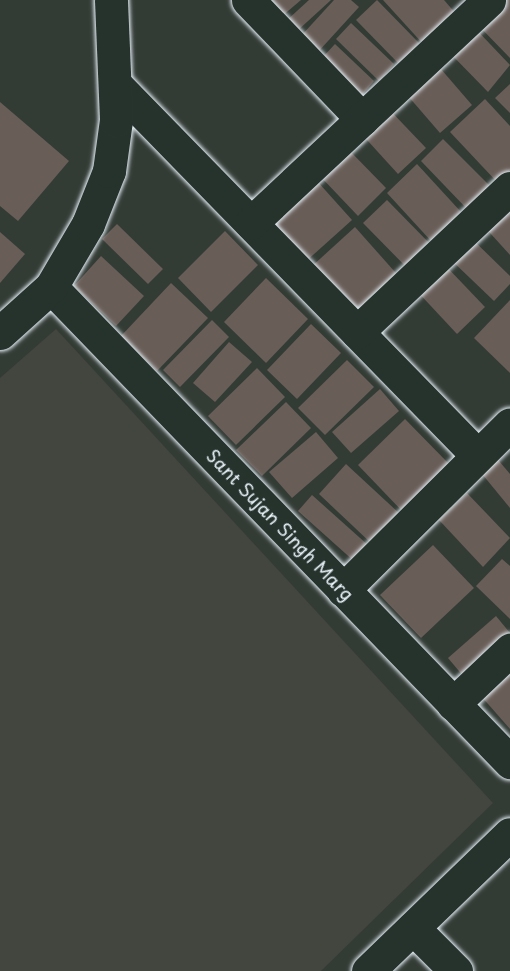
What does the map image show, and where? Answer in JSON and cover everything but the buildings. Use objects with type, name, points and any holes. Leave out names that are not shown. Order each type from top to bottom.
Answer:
[{"type":"street","points":[[0,333],[51,287],[88,224],[109,171],[116,85],[111,0]]},
{"type":"street","points":[[248,0],[362,119]]},
{"type":"street","points":[[251,223],[362,119],[471,6]]},
{"type":"street","points":[[116,85],[477,455]]},
{"type":"street","points":[[357,332],[510,188]]},
{"type":"street","name":"Sant Sujan Singh Marg","points":[[51,287],[510,762]]},
{"type":"street","points":[[343,590],[510,424]]},
{"type":"street","points":[[453,704],[510,650]]},
{"type":"street","points":[[368,971],[510,834]]},
{"type":"street","points":[[413,928],[456,971]]},
{"type":"shaded area","points":[[56,329],[493,803],[321,971],[0,971],[0,378]]}]
